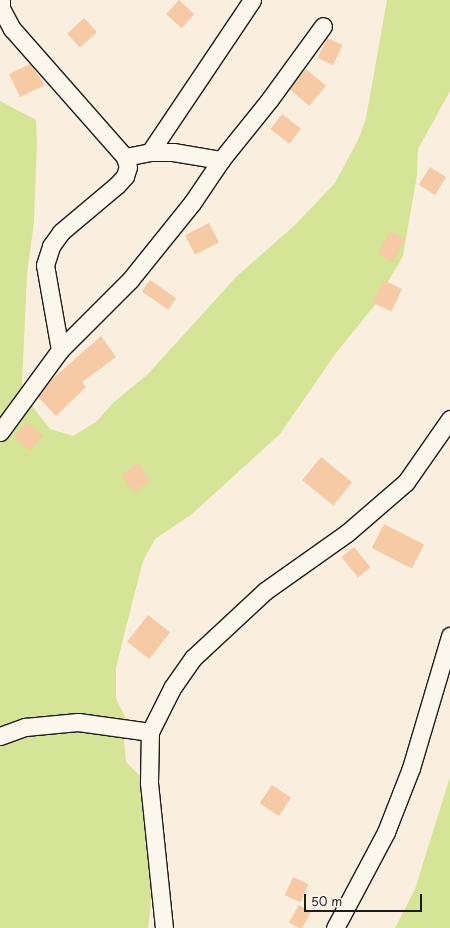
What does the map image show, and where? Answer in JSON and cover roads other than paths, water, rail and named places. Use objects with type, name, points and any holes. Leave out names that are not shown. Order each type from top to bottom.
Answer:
[{"type":"street","points":[[1,0],[1,8],[12,28],[125,157],[128,167],[125,176],[61,232],[49,252],[45,265],[60,350]]},
{"type":"street","points":[[150,152],[252,0]]},
{"type":"street","points":[[0,432],[60,350],[130,280],[192,203],[221,160],[270,99],[323,26]]},
{"type":"street","points":[[125,157],[150,152],[173,152],[221,160]]},
{"type":"street","points":[[164,928],[149,782],[150,732],[172,688],[193,658],[264,591],[347,533],[406,482],[450,419]]},
{"type":"street","points":[[335,928],[386,832],[403,789],[450,636]]},
{"type":"street","points":[[0,736],[25,727],[78,722],[150,732]]}]
